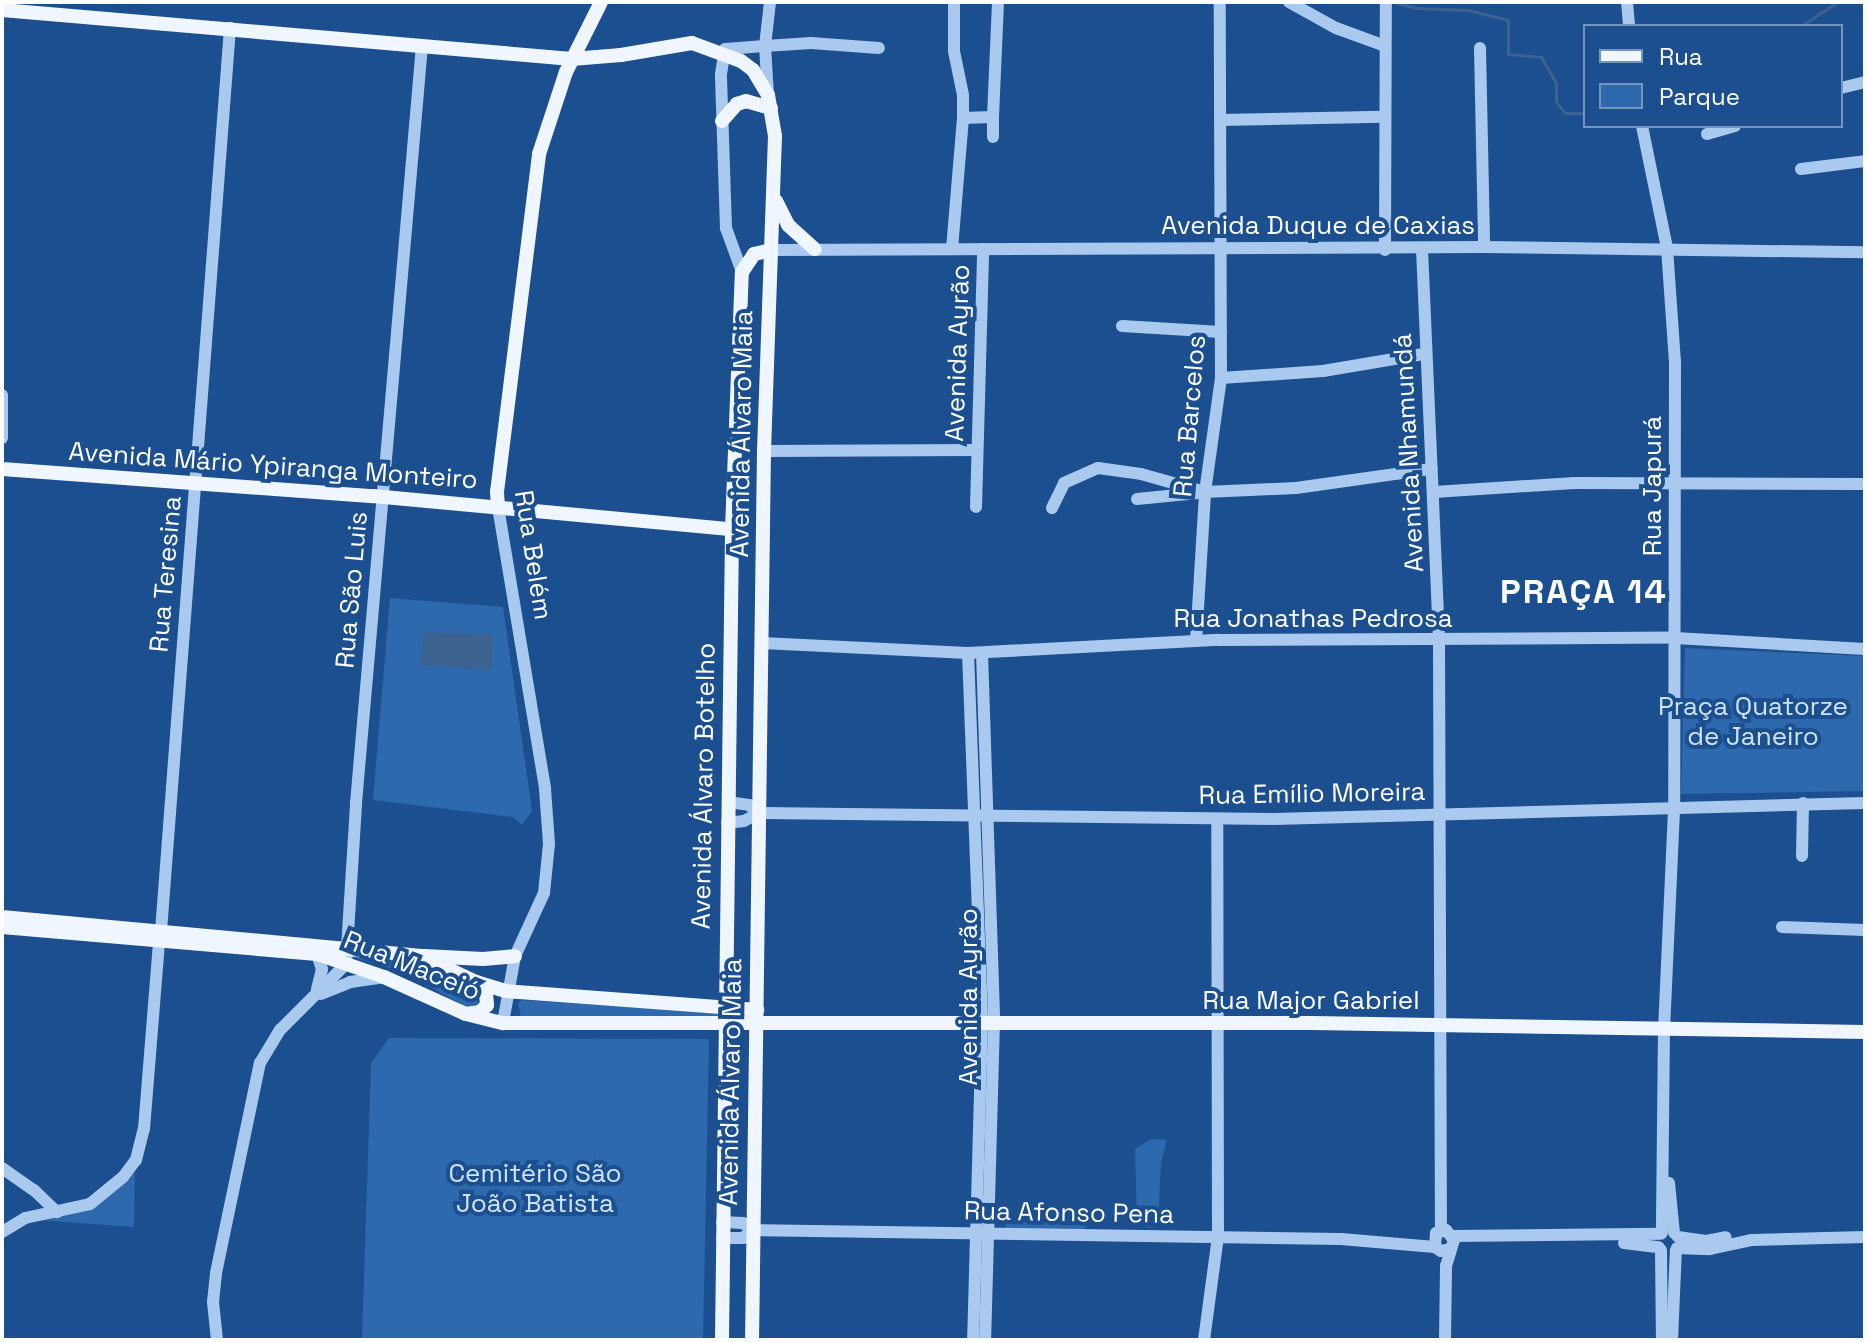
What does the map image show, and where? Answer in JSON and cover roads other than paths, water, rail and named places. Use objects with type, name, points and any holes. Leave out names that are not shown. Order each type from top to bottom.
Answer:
[{"type":"main road","name":"Rua Belém","points":[[498,507],[497,492],[534,182],[546,127],[572,59],[601,2]]},
{"type":"main road","points":[[2,10],[572,59],[621,55],[692,43],[741,61],[753,70],[770,101],[737,104],[722,121]]},
{"type":"main road","name":"Avenida Álvaro Maia","points":[[752,1340],[764,451],[774,191],[770,101]]},
{"type":"main road","points":[[774,191],[788,225],[815,249]]},
{"type":"main road","points":[[742,272],[754,254],[771,250]]},
{"type":"main road","name":"Avenida Álvaro Botelho","points":[[722,1340],[732,529],[742,272]]},
{"type":"main road","name":"Avenida Mário Ypiranga Monteiro","points":[[2,469],[382,496],[732,529]]},
{"type":"main road","name":"Rua Maceió","points":[[2,917],[317,954],[384,977],[466,1014],[503,1023],[757,1016]]},
{"type":"main road","name":"Rua Maceió","points":[[2,927],[348,947],[421,956],[476,982],[506,991],[724,1016]]},
{"type":"main road","points":[[421,956],[483,959],[515,956]]},
{"type":"main road","points":[[466,1014],[480,1012],[487,1005],[486,993],[476,982]]},
{"type":"main road","name":"Rua Major Gabriel","points":[[757,1016],[988,1022],[1865,1032]]},
{"type":"street","points":[[770,2],[765,46],[770,101]]},
{"type":"street","points":[[952,249],[963,118],[963,95],[954,51],[954,2]]},
{"type":"street","points":[[993,137],[998,2]]},
{"type":"street","name":"Rua Barcelos","points":[[1196,641],[1205,492],[1221,378],[1220,2]]},
{"type":"street","points":[[1289,2],[1336,28],[1385,46]]},
{"type":"street","points":[[1385,250],[1383,117],[1386,2]]},
{"type":"street","points":[[1627,2],[1629,24]]},
{"type":"street","name":"Rua Teresina","points":[[2,1232],[25,1218],[81,1209],[99,1199],[130,1169],[139,1151],[160,936],[230,28]]},
{"type":"street","points":[[742,272],[726,228],[721,74],[725,49],[811,43],[879,48]]},
{"type":"street","name":"Rua São Luis","points":[[346,964],[382,496],[422,46]]},
{"type":"street","points":[[1480,48],[1484,247]]},
{"type":"street","points":[[1843,88],[1865,82]]},
{"type":"street","points":[[963,118],[993,117]]},
{"type":"street","points":[[1220,120],[1383,117]]},
{"type":"street","name":"Rua Japurá","points":[[1642,128],[1667,248],[1675,361],[1674,810],[1664,1029],[1664,1136],[1672,1340]]},
{"type":"street","points":[[1707,134],[1728,128]]},
{"type":"street","points":[[1801,169],[1865,161]]},
{"type":"street","name":"Avenida Duque de Caxias","points":[[771,250],[1385,250],[1484,247],[1865,252]]},
{"type":"street","name":"Avenida Ayrão","points":[[976,507],[983,249]]},
{"type":"street","name":"Avenida Nhamundá","points":[[1422,249],[1424,354],[1434,492],[1439,640],[1442,1340]]},
{"type":"street","points":[[1122,326],[1221,332]]},
{"type":"street","points":[[1221,378],[1323,371],[1424,354]]},
{"type":"street","points":[[2,395],[2,438]]},
{"type":"street","points":[[764,451],[976,450]]},
{"type":"street","points":[[1052,508],[1064,483],[1098,468],[1141,474],[1205,492]]},
{"type":"street","points":[[1137,499],[1296,488],[1432,469]]},
{"type":"street","points":[[1434,492],[1575,483],[1865,484]]},
{"type":"street","name":"Rua Belém","points":[[498,507],[548,816],[544,893],[515,956],[506,991],[503,1023]]},
{"type":"street","name":"Rua Jonathas Pedrosa","points":[[762,643],[982,653],[1196,641],[1675,638],[1865,649]]},
{"type":"street","name":"Avenida Ayrão","points":[[968,653],[987,938],[988,1022],[981,1234],[973,1340]]},
{"type":"street","name":"Avenida Ayrão","points":[[979,815],[982,653]]},
{"type":"street","name":"Rua Emílio Moreira","points":[[728,802],[749,805],[759,813]]},
{"type":"street","points":[[1802,856],[1803,803]]},
{"type":"street","name":"Rua Emílio Moreira","points":[[727,823],[744,821],[759,813],[1217,819],[1865,803]]},
{"type":"street","points":[[1204,1340],[1218,1237],[1217,819]]},
{"type":"street","points":[[1782,927],[1865,930]]},
{"type":"street","points":[[312,999],[322,978],[317,954]]},
{"type":"street","points":[[217,1340],[213,1302],[216,1273],[253,1084],[269,1045],[346,964]]},
{"type":"street","points":[[312,999],[338,986],[384,977]]},
{"type":"street","points":[[2,1168],[57,1212]]},
{"type":"street","name":"Rua Afonso Pena","points":[[722,1222],[743,1223],[753,1230],[1384,1241],[1706,1241],[1865,1229]]},
{"type":"street","name":"Rua Afonso Pena","points":[[722,1238],[743,1238],[753,1230]]},
{"type":"street","name":"Avenida Ayrão","points":[[981,1234],[985,1340]]},
{"type":"street","name":"Rua Afonso Pena","points":[[1752,1236],[1865,1237]]},
{"type":"street","name":"Rua Japurá","points":[[1662,1340],[1668,1241]]},
{"type":"waterway","points":[[1394,2],[1416,8],[1468,10],[1508,20],[1508,54],[1541,57],[1556,83],[1556,102],[1565,113],[1583,113]]},
{"type":"waterway","points":[[1804,24],[1837,2]]},
{"type":"district","name":"PRAÇA 14","points":[[1584,592]]},
{"type":"park label","name":"Praça Quatorze de Janeiro","points":[[1753,722]]},
{"type":"park label","name":"Cemitério São João Batista","points":[[535,1189]]}]
